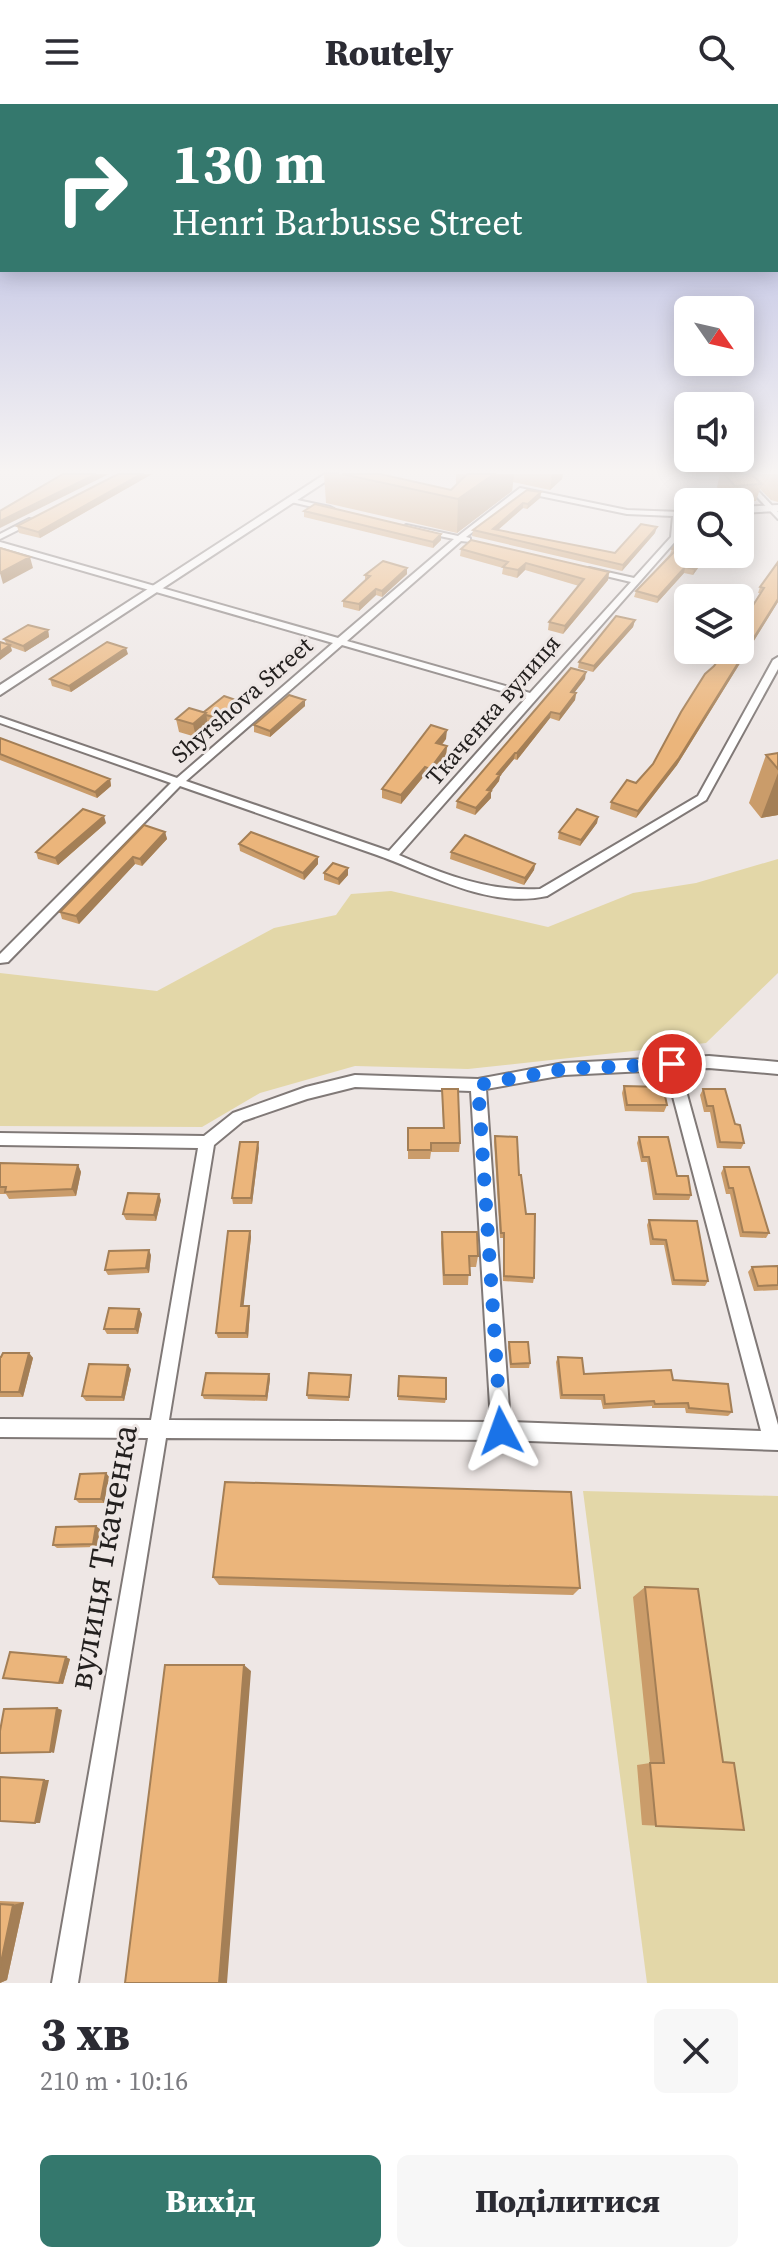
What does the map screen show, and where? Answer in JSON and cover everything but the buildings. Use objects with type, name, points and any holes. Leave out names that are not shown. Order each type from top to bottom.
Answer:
[{"type":"street","points":[[62,562],[532,697]]},
{"type":"street","points":[[0,691],[196,562]]},
{"type":"street","name":"Shyrshova Street","points":[[3,959],[178,782],[433,562]]},
{"type":"street","name":"Ткаченка вулиця","points":[[391,856],[651,562]]},
{"type":"street","points":[[576,566],[634,580]]},
{"type":"street","points":[[0,720],[391,856],[439,878],[494,894],[517,896],[543,893],[702,798],[778,660]]},
{"type":"street","points":[[0,1139],[207,1142],[238,1117],[306,1093],[355,1081],[478,1085],[564,1069],[709,1062],[778,1068]]},
{"type":"street","points":[[0,1428],[501,1431],[776,1441],[672,1064]]},
{"type":"street","points":[[478,1085],[501,1431]]},
{"type":"street","name":"вулиця Ткаченка","points":[[65,1983],[207,1142]]},
{"type":"shaded area","points":[[778,859],[778,973],[706,1043],[468,1069],[355,1066],[260,1093],[202,1127],[0,1126],[0,973],[157,991],[274,928],[336,915],[351,894],[391,891],[548,927],[633,893],[696,883]]},
{"type":"shaded area","points":[[583,1491],[778,1496],[778,1983],[647,1983]]},
{"type":"route","points":[[501,1431],[478,1085],[564,1069],[672,1064]]}]
